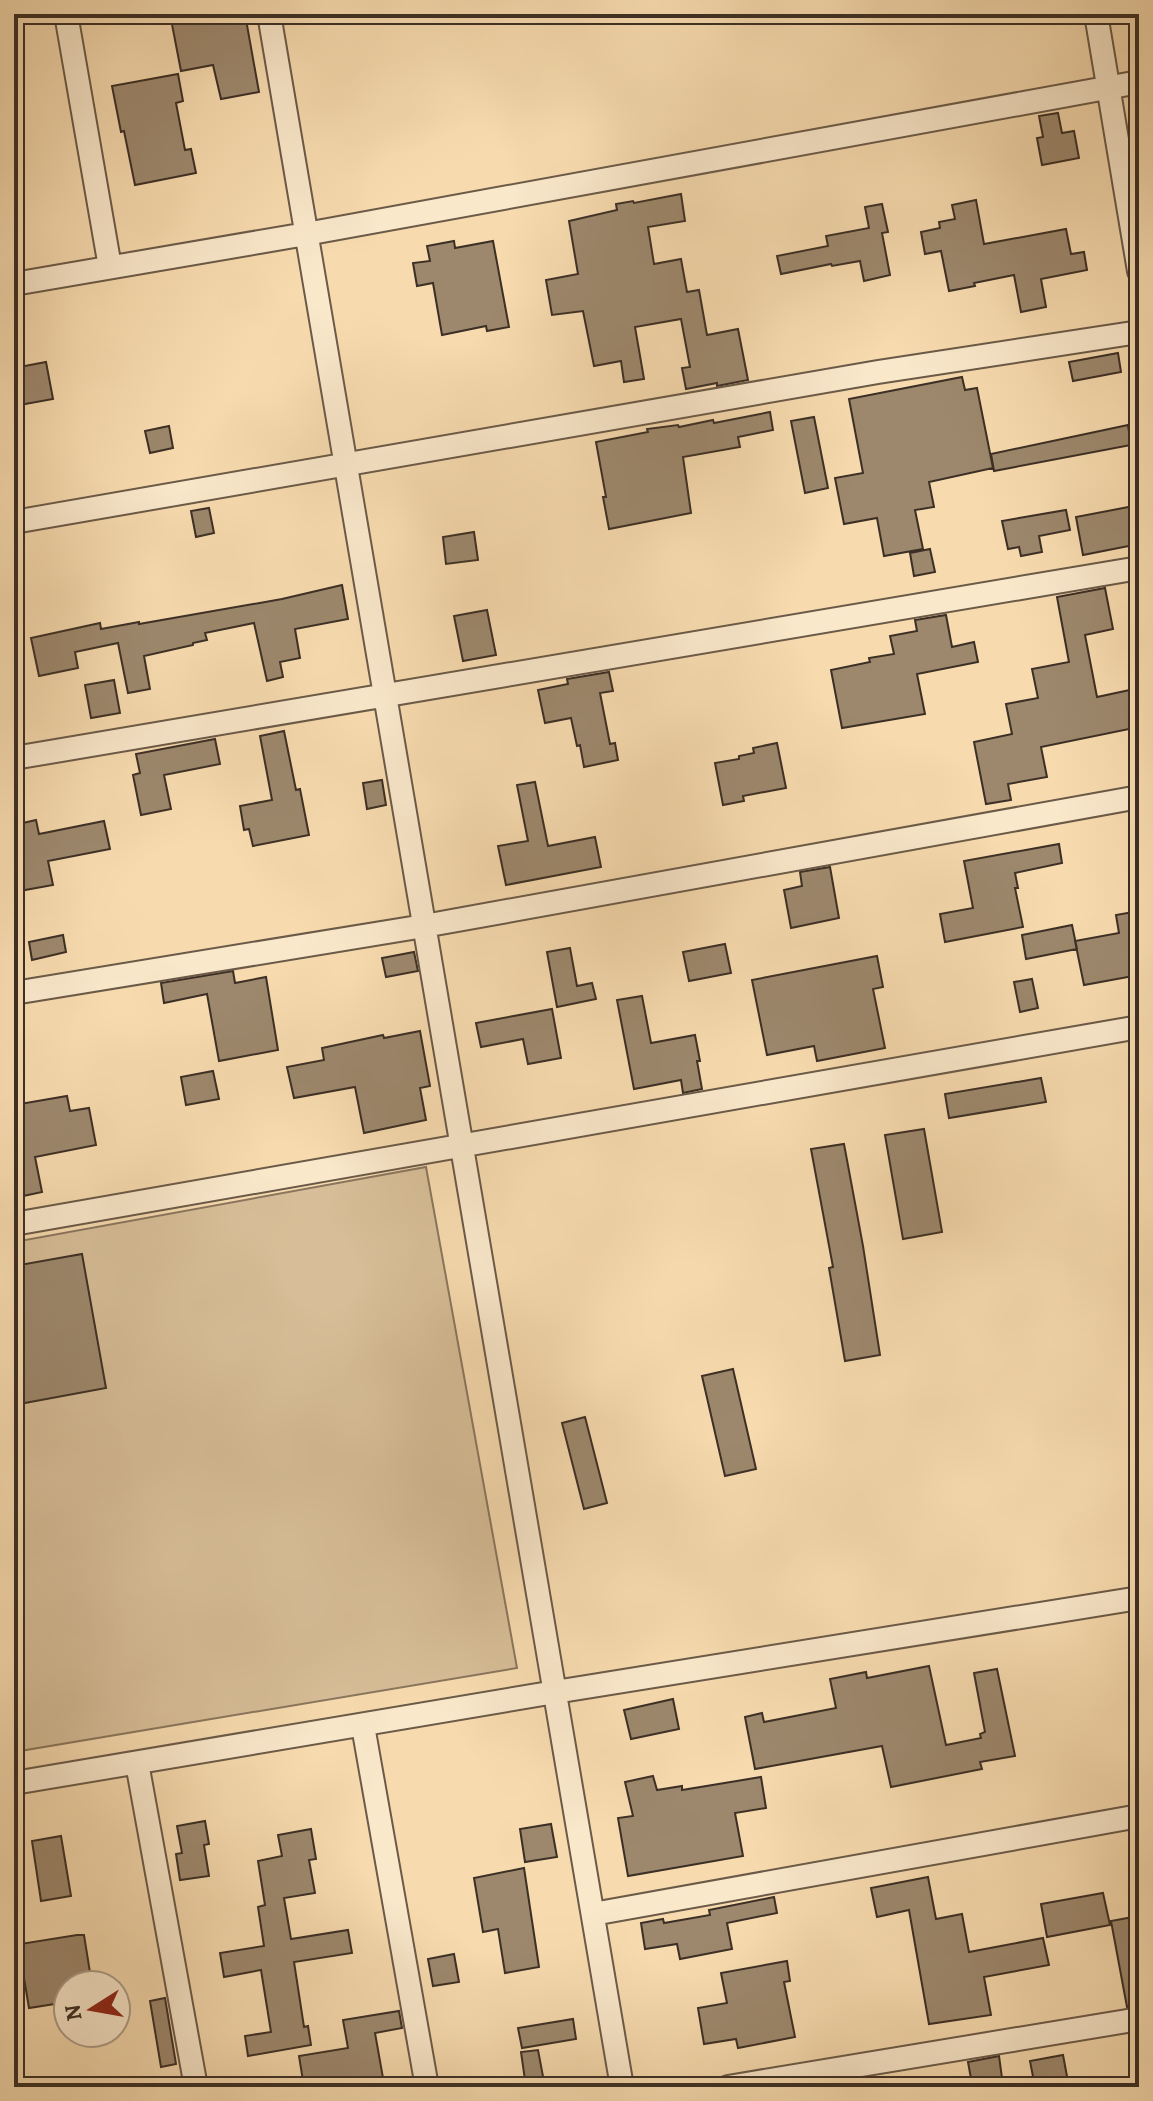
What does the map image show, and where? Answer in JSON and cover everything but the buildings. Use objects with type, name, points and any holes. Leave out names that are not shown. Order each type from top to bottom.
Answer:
[{"type":"street","points":[[66,14],[110,267]]},
{"type":"street","points":[[269,14],[622,2087]]},
{"type":"street","points":[[1096,14],[1139,271]]},
{"type":"street","points":[[14,284],[1139,82]]},
{"type":"street","points":[[14,522],[862,375],[1139,332]]},
{"type":"street","points":[[14,758],[1139,568]]},
{"type":"street","points":[[14,993],[424,926],[1139,797]]},
{"type":"street","points":[[14,1224],[1139,1027]]},
{"type":"street","points":[[14,1783],[1139,1598]]},
{"type":"street","points":[[363,1726],[427,2087]]},
{"type":"street","points":[[137,1763],[196,2087]]},
{"type":"street","points":[[593,1914],[1139,1816]]},
{"type":"street","points":[[728,2087],[1139,2019]]},
{"type":"shaded area","points":[[426,1167],[517,1668],[14,1752],[14,1242]]}]
